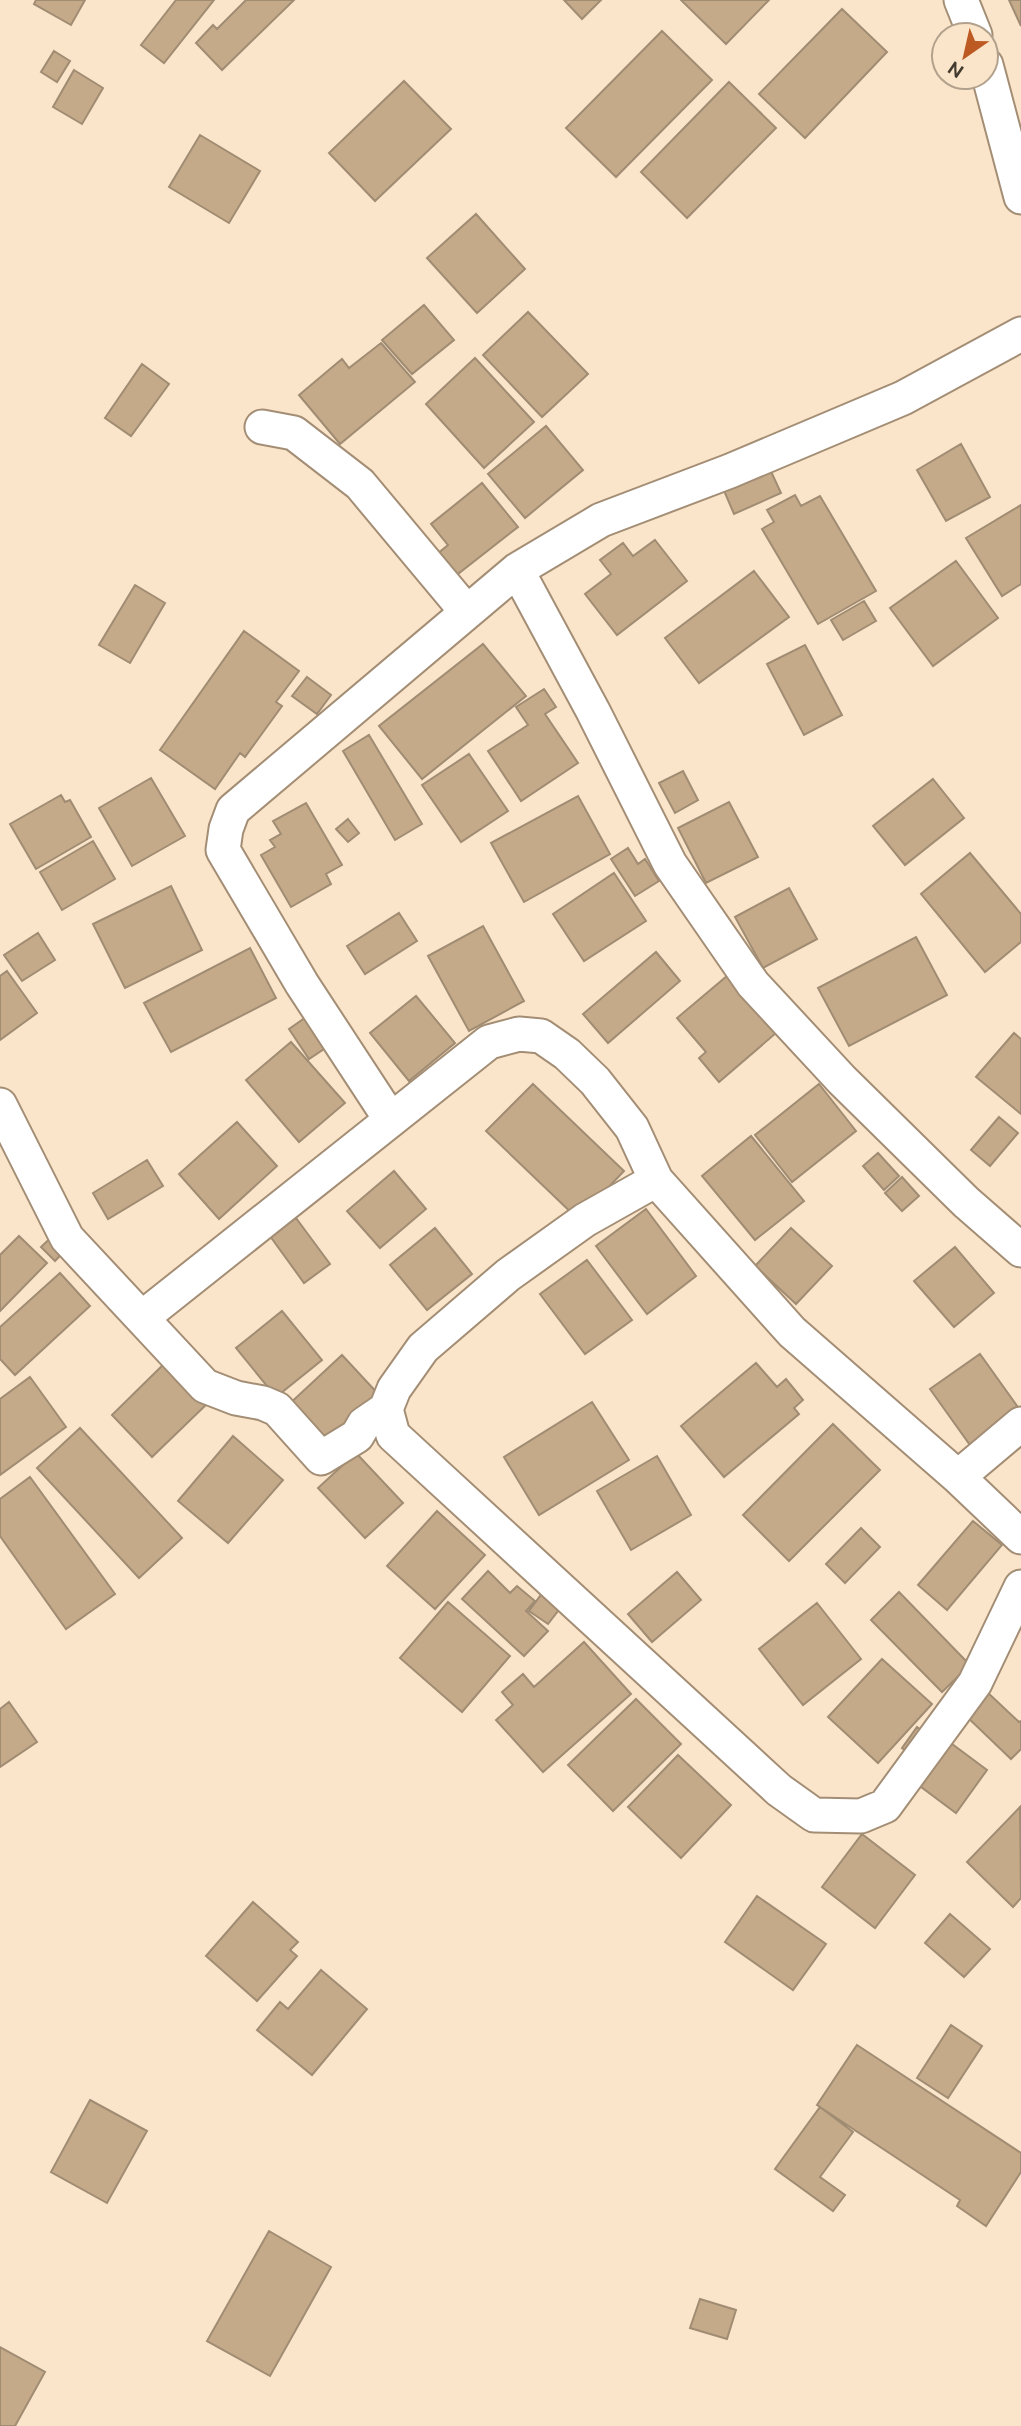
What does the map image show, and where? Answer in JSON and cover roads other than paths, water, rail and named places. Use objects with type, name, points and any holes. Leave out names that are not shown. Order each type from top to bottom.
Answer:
[{"type":"street","points":[[961,0],[969,21]]},
{"type":"street","points":[[993,91],[1021,197]]},
{"type":"street","points":[[391,1120],[302,984],[223,850],[226,829],[233,810],[517,570],[601,520],[730,471],[903,398],[1021,334]]},
{"type":"street","points":[[262,427],[294,433],[360,484],[466,611]]},
{"type":"street","points":[[517,570],[593,711],[670,864],[753,984],[852,1090],[966,1202],[1021,1250]]},
{"type":"street","points":[[143,1317],[489,1042],[519,1034],[541,1036],[567,1054],[595,1081],[632,1128],[656,1180],[792,1332],[958,1477],[1021,1537]]},
{"type":"street","points":[[0,1105],[67,1238],[205,1385],[236,1398],[263,1403],[277,1409],[321,1458],[357,1436],[364,1424],[386,1409],[394,1389],[423,1348],[508,1275],[585,1220],[656,1180]]},
{"type":"street","points":[[386,1409],[393,1435],[779,1790],[814,1815],[861,1816],[885,1806],[975,1684],[1021,1587]]},
{"type":"street","points":[[958,1477],[1021,1424]]}]
